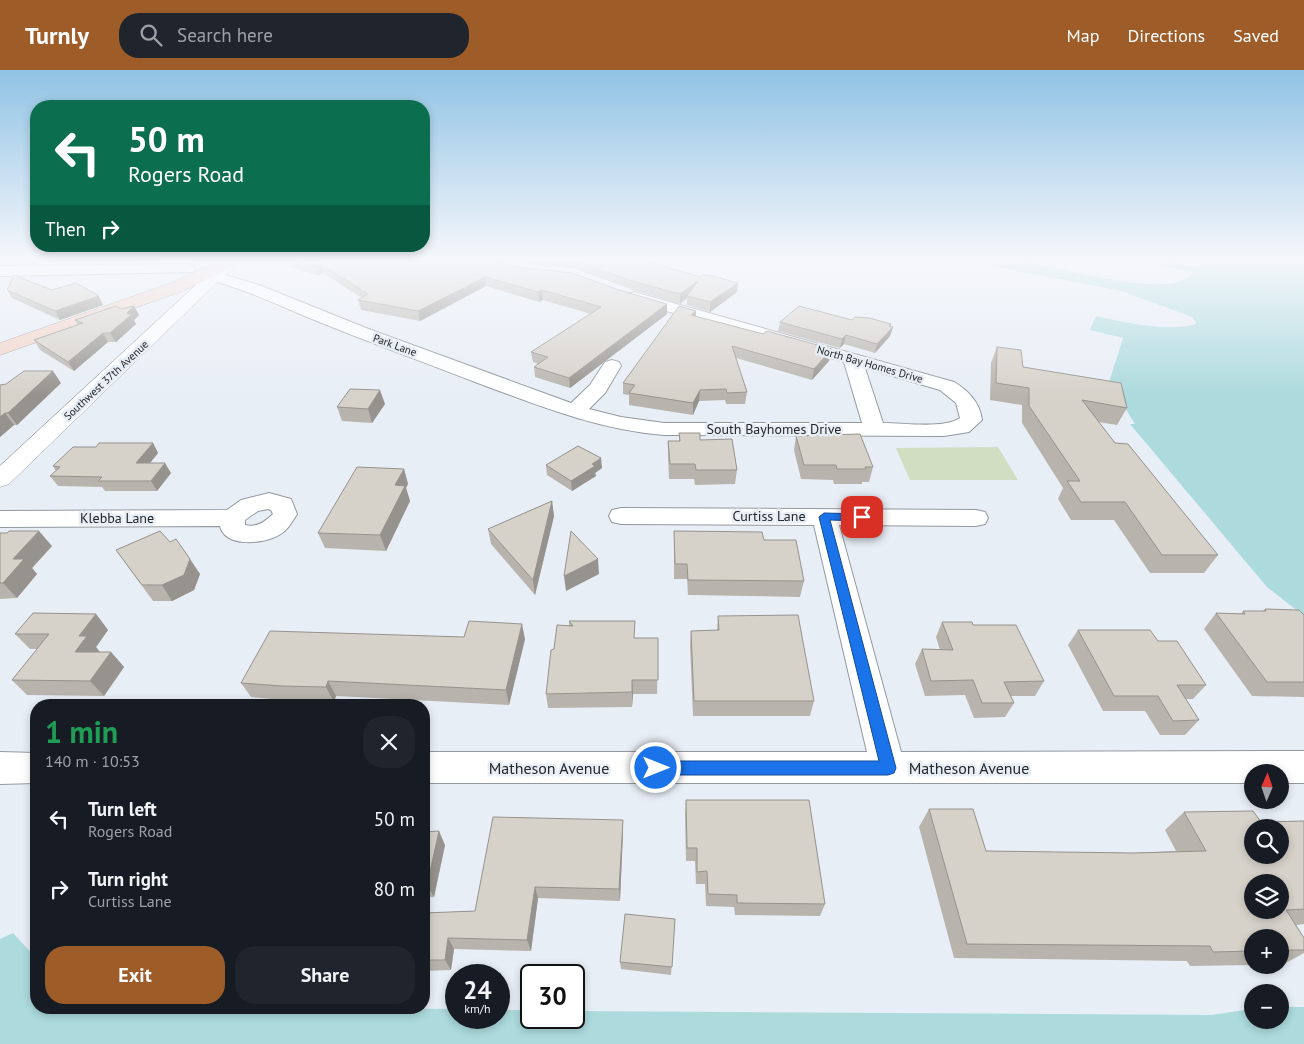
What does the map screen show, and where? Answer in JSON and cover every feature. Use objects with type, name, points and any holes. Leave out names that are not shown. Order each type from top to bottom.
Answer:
[{"type":"main road","points":[[0,348],[123,305]]},
{"type":"street","name":"Southwest 37th Avenue","points":[[0,479],[185,305]]},
{"type":"street","name":"Park Lane","points":[[296,305],[371,336],[576,410]]},
{"type":"street","name":"North Bay Homes Drive","points":[[664,305],[926,380],[954,390],[969,408],[971,420]]},
{"type":"street","points":[[852,359],[875,430]]},
{"type":"street","points":[[576,410],[598,388],[612,366]]},
{"type":"street","name":"South Bayhomes Drive","points":[[576,410],[614,421],[652,428],[953,429],[968,425],[971,420]]},
{"type":"street","name":"Curtiss Lane","points":[[621,516],[976,518]]},
{"type":"street","points":[[824,517],[888,768]]},
{"type":"street","name":"Klebba Lane","points":[[0,519],[233,518]]},
{"type":"street","name":"Matheson Avenue","points":[[430,768],[1304,767]]},
{"type":"street","points":[[0,768],[30,768]]},
{"type":"green space","points":[[998,447],[1018,480],[910,480],[896,448]]},
{"type":"water","points":[[1161,305],[1304,305],[1304,616],[1267,587],[1130,424],[1135,424],[1109,382],[1123,338],[1090,330],[1096,316],[1157,327],[1194,325],[1196,323],[1192,317]]},
{"type":"water","points":[[13,933],[30,951],[30,1014],[430,1014],[430,1009],[445,1009],[445,1029],[510,1029],[510,1010],[520,1010],[520,1029],[585,1029],[585,1011],[1211,1015],[1244,1010],[1244,1029],[1289,1029],[1289,1007],[1304,1007],[1304,1044],[0,1044],[0,939]]},
{"type":"building","points":[[42,305],[71,305],[55,311]]},
{"type":"building","points":[[388,305],[429,305],[418,311]]},
{"type":"building","points":[[596,305],[665,305],[569,378],[534,367],[548,357],[531,352],[601,307]]},
{"type":"building","points":[[116,306],[121,309],[134,306],[127,313],[131,315],[110,333],[103,333],[68,362],[34,340],[83,323],[75,320]]},
{"type":"building","points":[[679,306],[696,311],[691,315],[763,334],[767,331],[832,349],[814,369],[732,346],[747,392],[727,393],[726,389],[700,390],[693,403],[629,393],[635,385],[623,383]]},
{"type":"building","points":[[799,306],[852,320],[855,317],[869,318],[891,324],[889,326],[893,327],[877,344],[846,335],[842,339],[780,322]]},
{"type":"building","points":[[997,347],[1021,350],[1023,367],[1121,383],[1127,408],[1082,400],[1115,443],[1128,444],[1218,555],[1162,555],[1125,502],[1081,502],[1067,481],[1080,481],[1029,406],[1029,388],[996,383]]},
{"type":"building","points":[[24,371],[53,371],[8,413],[0,417],[0,385],[6,384]]},
{"type":"building","points":[[350,389],[380,390],[368,409],[337,407]]},
{"type":"building","points":[[679,433],[700,433],[700,440],[732,439],[737,470],[696,470],[695,464],[670,464],[668,441],[680,441]]},
{"type":"building","points":[[860,434],[873,467],[865,467],[866,469],[837,469],[836,465],[804,465],[796,436]]},
{"type":"building","points":[[99,443],[153,443],[136,463],[165,463],[151,481],[98,481],[102,477],[50,476],[60,467],[53,466],[73,447],[96,447]]},
{"type":"building","points":[[578,446],[601,458],[592,464],[595,466],[571,481],[546,465]]},
{"type":"building","points":[[357,467],[404,469],[395,485],[405,486],[380,535],[318,533]]},
{"type":"building","points":[[552,501],[545,530],[533,580],[488,529]]},
{"type":"building","points":[[9,531],[39,531],[13,559],[24,559],[3,583],[0,583],[0,533],[7,533]]},
{"type":"building","points":[[160,531],[170,542],[176,539],[190,559],[184,575],[162,585],[142,585],[116,550]]},
{"type":"building","points":[[571,531],[598,559],[564,576]]},
{"type":"building","points":[[674,531],[762,532],[764,540],[796,540],[804,581],[688,580],[687,564],[675,564]]},
{"type":"building","points":[[1265,609],[1299,610],[1304,615],[1304,682],[1267,682],[1216,613],[1245,614],[1243,611],[1266,611]]},
{"type":"building","points":[[33,613],[96,614],[79,636],[87,636],[75,652],[111,652],[90,681],[12,680],[49,634],[15,634]]},
{"type":"building","points":[[798,615],[814,701],[694,701],[691,631],[719,630],[718,616]]},
{"type":"building","points":[[469,621],[522,624],[506,690],[328,681],[326,687],[241,683],[270,631],[464,637]]},
{"type":"building","points":[[569,621],[635,621],[634,638],[658,638],[658,680],[632,680],[632,692],[546,694],[551,650],[554,649],[557,625],[573,626]]},
{"type":"building","points":[[942,622],[972,622],[973,625],[1016,625],[1044,681],[1004,682],[1014,703],[982,703],[973,680],[931,681],[922,649],[953,650]]},
{"type":"building","points":[[1078,630],[1150,630],[1158,641],[1177,641],[1206,685],[1177,685],[1199,720],[1173,721],[1158,696],[1114,696]]},
{"type":"building","points":[[686,800],[809,800],[825,904],[737,903],[737,895],[708,894],[707,871],[697,872],[697,848],[687,848]]},
{"type":"building","points":[[929,809],[973,809],[986,851],[1134,853],[1206,851],[1184,812],[1253,811],[1259,819],[1244,819],[1244,864],[1289,864],[1289,821],[1304,821],[1304,909],[1289,910],[1289,874],[1244,874],[1244,919],[1289,919],[1289,915],[1304,938],[1304,950],[1289,950],[1289,929],[1244,929],[1244,951],[1213,952],[1210,946],[967,944]]},
{"type":"building","points":[[493,817],[623,820],[619,889],[535,887],[527,940],[448,938],[445,960],[430,960],[430,913],[475,911]]},
{"type":"building","points":[[439,831],[430,872],[430,832]]},
{"type":"building","points":[[625,914],[675,919],[672,967],[620,962]]},
{"type":"route","points":[[656,768],[888,768],[824,517],[862,517]]}]
